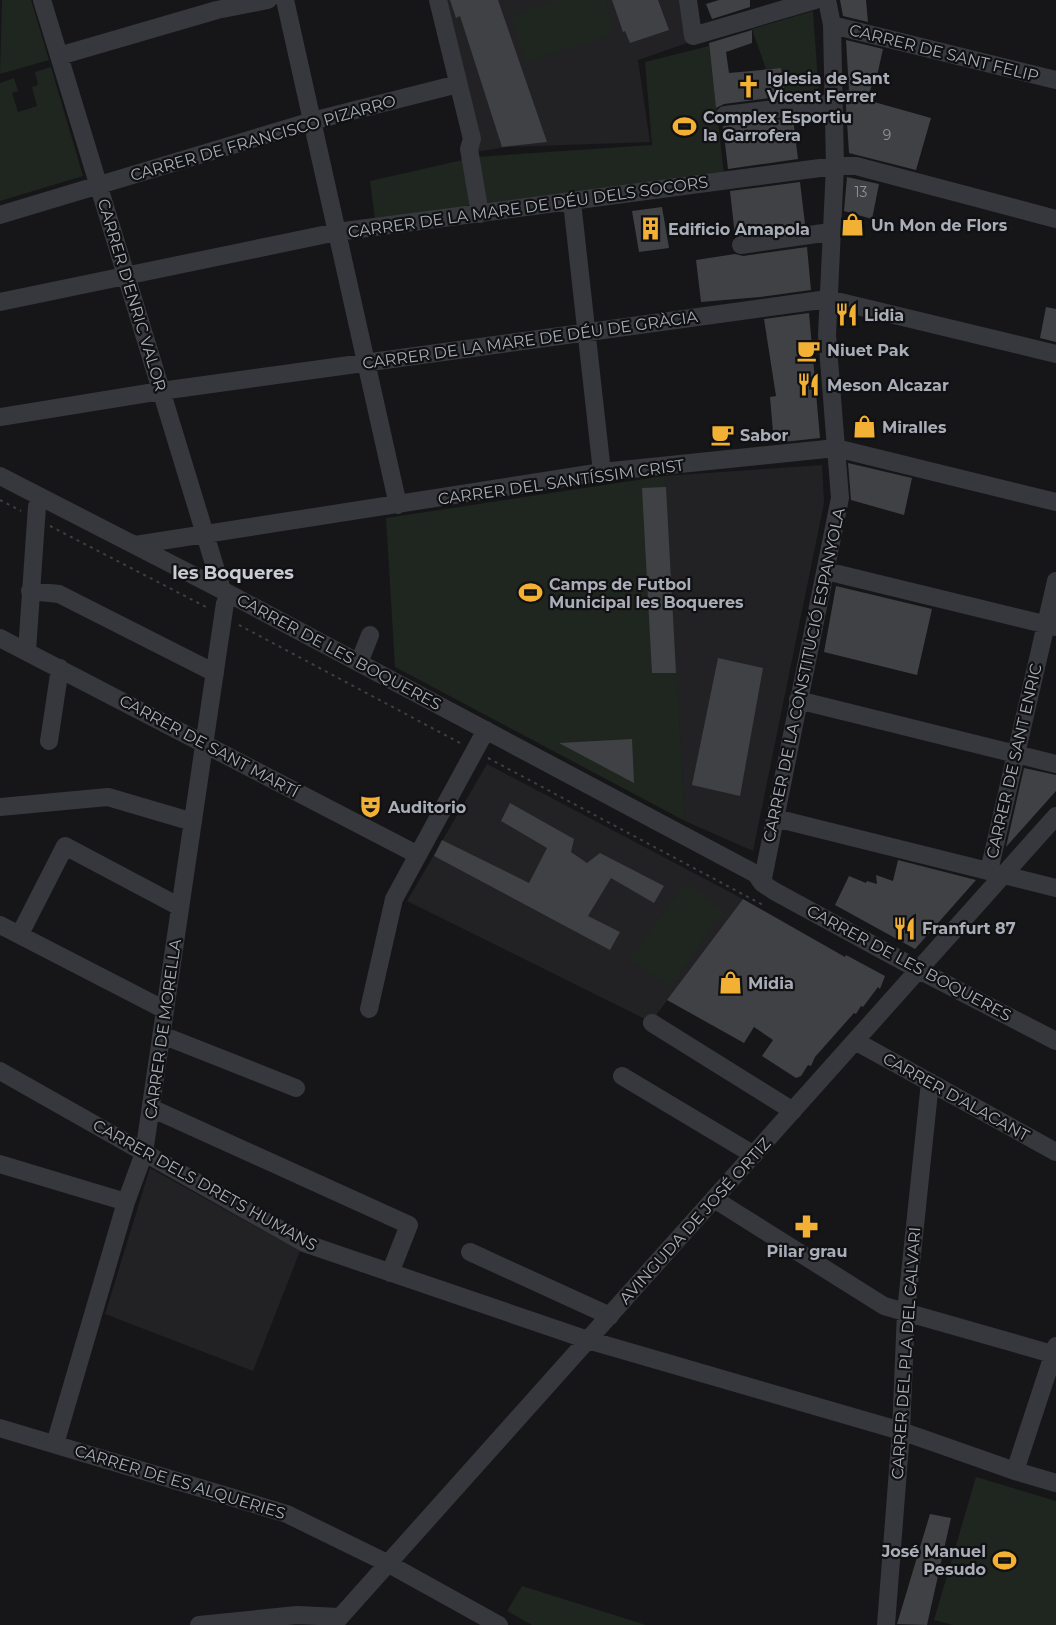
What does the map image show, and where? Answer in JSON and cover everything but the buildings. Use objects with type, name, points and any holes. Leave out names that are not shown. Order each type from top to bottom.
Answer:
[{"type":"street","name":"CARRER D'ENRIC VALOR","points":[[42,0],[206,535],[223,603]]},
{"type":"street","points":[[59,56],[218,10],[268,0]]},
{"type":"street","points":[[285,0],[398,505]]},
{"type":"street","points":[[438,0],[472,139],[469,149],[480,214]]},
{"type":"street","points":[[688,0],[693,36],[815,0]]},
{"type":"street","name":"CARRER DE LA CONSTITUCIÓ ESPANYOLA","points":[[762,883],[840,498],[827,335],[834,166],[834,102],[832,25],[827,0]]},
{"type":"street","name":"CARRER DE SANT FELIP","points":[[832,25],[1056,80]]},
{"type":"street","name":"CARRER DE FRANCISCO PIZARRO","points":[[0,215],[312,121],[458,84]]},
{"type":"street","points":[[725,116],[834,102]]},
{"type":"street","name":"CARRER DE LA MARE DE DÉU DELS SOCORS","points":[[0,302],[337,232],[834,166],[856,166],[1056,219]]},
{"type":"street","points":[[572,202],[602,472]]},
{"type":"street","points":[[741,245],[830,232]]},
{"type":"street","name":"CARRER DE LA MARE DE DÉU DE GRÀCIA","points":[[0,417],[161,391],[828,298],[1056,354]]},
{"type":"street","name":"CARRER DEL SANTÍSSIM CRIST","points":[[135,545],[602,472],[836,448],[1056,502]]},
{"type":"street","name":"CARRER DE LES BOQUERES","points":[[0,476],[135,545],[223,603],[359,663],[484,736],[751,883],[762,883],[919,970],[1056,1041]]},
{"type":"street","name":"CARRER DE LES BOQUERES","points":[[0,486],[36,512],[223,603],[484,736]]},
{"type":"street","points":[[27,651],[36,512]]},
{"type":"street","points":[[826,571],[1051,626]]},
{"type":"street","name":"CARRER DE SANT ENRIC","points":[[996,873],[1016,754],[1051,626],[1056,580]]},
{"type":"street","points":[[30,591],[59,594],[215,673]]},
{"type":"street","name":"CARRER DE MORELLA","points":[[55,1444],[126,1202],[144,1153],[215,673],[223,603]]},
{"type":"street","points":[[359,663],[370,635]]},
{"type":"street","name":"CARRER DE SANT MARTÍ","points":[[0,638],[418,855]]},
{"type":"street","points":[[49,741],[60,668]]},
{"type":"street","points":[[798,700],[1056,764]]},
{"type":"street","points":[[369,1009],[394,899],[484,736]]},
{"type":"street","points":[[0,807],[108,797],[193,822]]},
{"type":"street","name":"AVINGUDA DE JOSÉ ORTIZ","points":[[336,1621],[919,970],[996,873],[1056,816]]},
{"type":"street","points":[[775,818],[1056,888]]},
{"type":"street","points":[[20,934],[65,846],[180,907]]},
{"type":"street","points":[[0,925],[165,1010]]},
{"type":"street","points":[[652,1023],[793,1110]]},
{"type":"street","points":[[162,1035],[296,1088]]},
{"type":"street","name":"CARRER D'ALACANT","points":[[855,1041],[1056,1152]]},
{"type":"street","name":"CARRER DELS DRETS HUMANS","points":[[0,1071],[304,1243],[588,1340],[901,1431],[1056,1483]]},
{"type":"street","points":[[622,1076],[754,1155]]},
{"type":"street","name":"CARRER DEL PLA DEL CALVARI","points":[[886,1625],[901,1431],[906,1312],[930,1082]]},
{"type":"street","points":[[151,1108],[409,1225],[390,1273]]},
{"type":"street","points":[[0,1164],[126,1202]]},
{"type":"street","points":[[714,1199],[884,1306],[1055,1352],[1015,1471]]},
{"type":"street","points":[[470,1252],[610,1316]]},
{"type":"street","name":"CARRER DE ES ALQUERIES","points":[[0,1428],[287,1514],[387,1563],[476,1620],[498,1625]]},
{"type":"street","points":[[199,1625],[297,1615],[336,1621]]},
{"type":"path","points":[[0,500],[36,512],[223,603]]},
{"type":"shaded area","points":[[2,0],[31,0],[49,60],[0,74]]},
{"type":"shaded area","points":[[432,0],[680,0],[687,43],[638,60],[650,142],[507,147],[468,153]]},
{"type":"shaded area","points":[[557,0],[605,0],[614,34],[526,62],[511,16]]},
{"type":"shaded area","points":[[813,11],[819,95],[786,100],[781,68],[766,69],[752,29]]},
{"type":"shaded area","name":"Complex Esportiu la Garrofera","points":[[709,46],[724,174],[375,219],[370,181],[476,157],[652,145],[645,62]]},
{"type":"shaded area","points":[[51,67],[83,176],[0,201],[0,83],[14,78],[18,91],[12,93],[18,112],[37,106],[32,87],[38,85],[35,72]]},
{"type":"shaded area","points":[[822,465],[824,503],[753,851],[685,821],[664,476]]},
{"type":"shaded area","name":"Camps de Futbol Municipal les Boqueres","points":[[664,476],[685,821],[395,667],[386,518]]},
{"type":"shaded area","points":[[487,764],[743,899],[651,1022],[407,901]]},
{"type":"shaded area","points":[[686,883],[724,911],[669,987],[630,959]]},
{"type":"shaded area","points":[[150,1168],[300,1251],[253,1371],[105,1314]]},
{"type":"shaded area","name":"José Manuel Pesudo","points":[[976,1477],[1056,1501],[1056,1625],[953,1625],[934,1620]]},
{"type":"shaded area","points":[[522,1586],[646,1625],[532,1625],[507,1611]]},
{"type":"place","name":"Iglesia de Sant Vicent Ferrer","points":[[749,87]]},
{"type":"place","name":"Complex Esportiu la Garrofera","points":[[685,126]]},
{"type":"place","name":"Un Mon de Flors","points":[[853,225]]},
{"type":"place","name":"Edificio Amapola","points":[[650,229]]},
{"type":"place","name":"Lidia","points":[[846,315]]},
{"type":"place","name":"Niuet Pak","points":[[809,350]]},
{"type":"place","name":"Meson Alcazar","points":[[809,385]]},
{"type":"place","name":"Miralles","points":[[864,427]]},
{"type":"place","name":"Sabor","points":[[722,435]]},
{"type":"place","name":"Camps de Futbol Municipal les Boqueres","points":[[531,593]]},
{"type":"place","name":"Auditorio","points":[[370,807]]},
{"type":"place","name":"Franfurt 87","points":[[904,928]]},
{"type":"place","name":"Midia","points":[[730,983]]},
{"type":"place","name":"Pilar grau","points":[[807,1226]]},
{"type":"place","name":"José Manuel Pesudo","points":[[1004,1560]]},
{"type":"district","name":"les Boqueres","points":[[233,573]]}]
